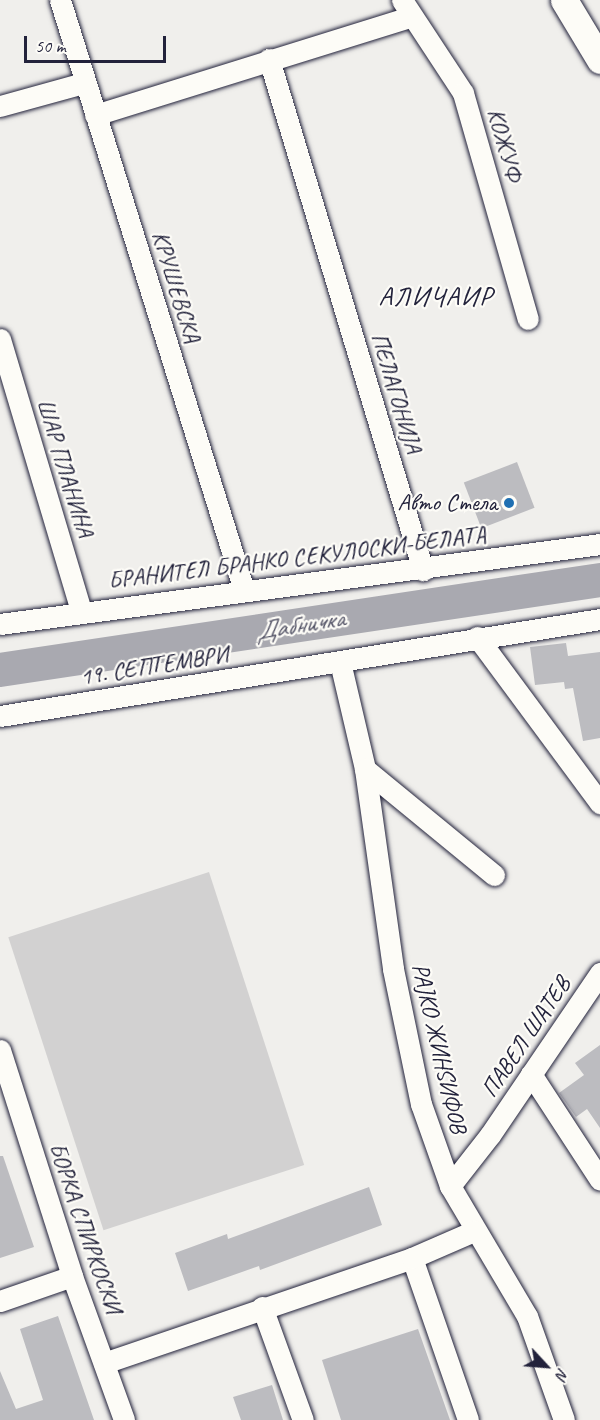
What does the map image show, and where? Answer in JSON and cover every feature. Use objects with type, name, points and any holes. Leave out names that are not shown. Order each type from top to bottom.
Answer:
[{"type":"main road","points":[[564,0],[600,60]]},
{"type":"street","name":"КРУШЕВСКА","points":[[60,0],[83,83],[244,590]]},
{"type":"street","points":[[95,116],[269,59],[407,8]]},
{"type":"street","name":"КОЖУФ","points":[[407,8],[463,93],[528,319]]},
{"type":"street","name":"ПЕЛАГОНИЈА","points":[[269,59],[423,570]]},
{"type":"street","points":[[0,106],[83,83]]},
{"type":"street","name":"ШАР ПЛАНИНА","points":[[0,339],[81,611]]},
{"type":"street","name":"БРАНИТЕЛ БРАНКО СЕКУЛОСКИ-БЕЛАТА","points":[[0,624],[244,590],[423,570],[600,544]]},
{"type":"street","name":"19. СЕПТЕМВРИ","points":[[0,716],[340,662],[477,637],[600,619]]},
{"type":"street","points":[[477,637],[600,803]]},
{"type":"street","name":"РАЈКО ЖИНЅИФОВ","points":[[340,662],[365,769],[396,980],[421,1104],[450,1186],[474,1231],[527,1316],[564,1420]]},
{"type":"street","points":[[365,769],[494,875]]},
{"type":"street","name":"ПАВЕЛ ШАТЕВ","points":[[450,1186],[600,973]]},
{"type":"street","name":"БОРКА СПИРКОСКИ","points":[[0,1050],[72,1276],[124,1420]]},
{"type":"street","points":[[531,1074],[600,1180]]},
{"type":"street","points":[[104,1363],[262,1307],[412,1258],[474,1231]]},
{"type":"street","points":[[412,1258],[468,1420]]},
{"type":"street","points":[[0,1301],[72,1276]]},
{"type":"street","points":[[262,1307],[303,1420]]},
{"type":"shaded area","points":[[209,872],[304,1165],[104,1230],[8,937]]},
{"type":"building","points":[[517,462],[535,508],[481,528],[464,482]]},
{"type":"building","points":[[566,643],[568,656],[600,652],[600,738],[583,741],[573,688],[565,689],[564,682],[535,685],[530,647]]},
{"type":"building","points":[[600,1045],[600,1128],[587,1109],[576,1117],[559,1093],[584,1075],[575,1063]]},
{"type":"building","points":[[0,1156],[3,1156],[34,1247],[0,1258]]},
{"type":"building","points":[[369,1187],[382,1225],[260,1270],[259,1266],[188,1291],[175,1253],[227,1234],[228,1239]]},
{"type":"building","points":[[58,1316],[94,1420],[0,1420],[0,1371],[16,1409],[43,1400],[20,1329]]},
{"type":"building","points":[[418,1329],[450,1420],[341,1420],[322,1360]]},
{"type":"building","points":[[272,1385],[283,1420],[241,1420],[233,1397]]},
{"type":"waterway","name":"Дабничка","points":[[0,670],[600,580]]},
{"type":"place","name":"Авто Стела","points":[[509,503]]},
{"type":"district","name":"АЛИЧАИР","points":[[436,297]]}]
